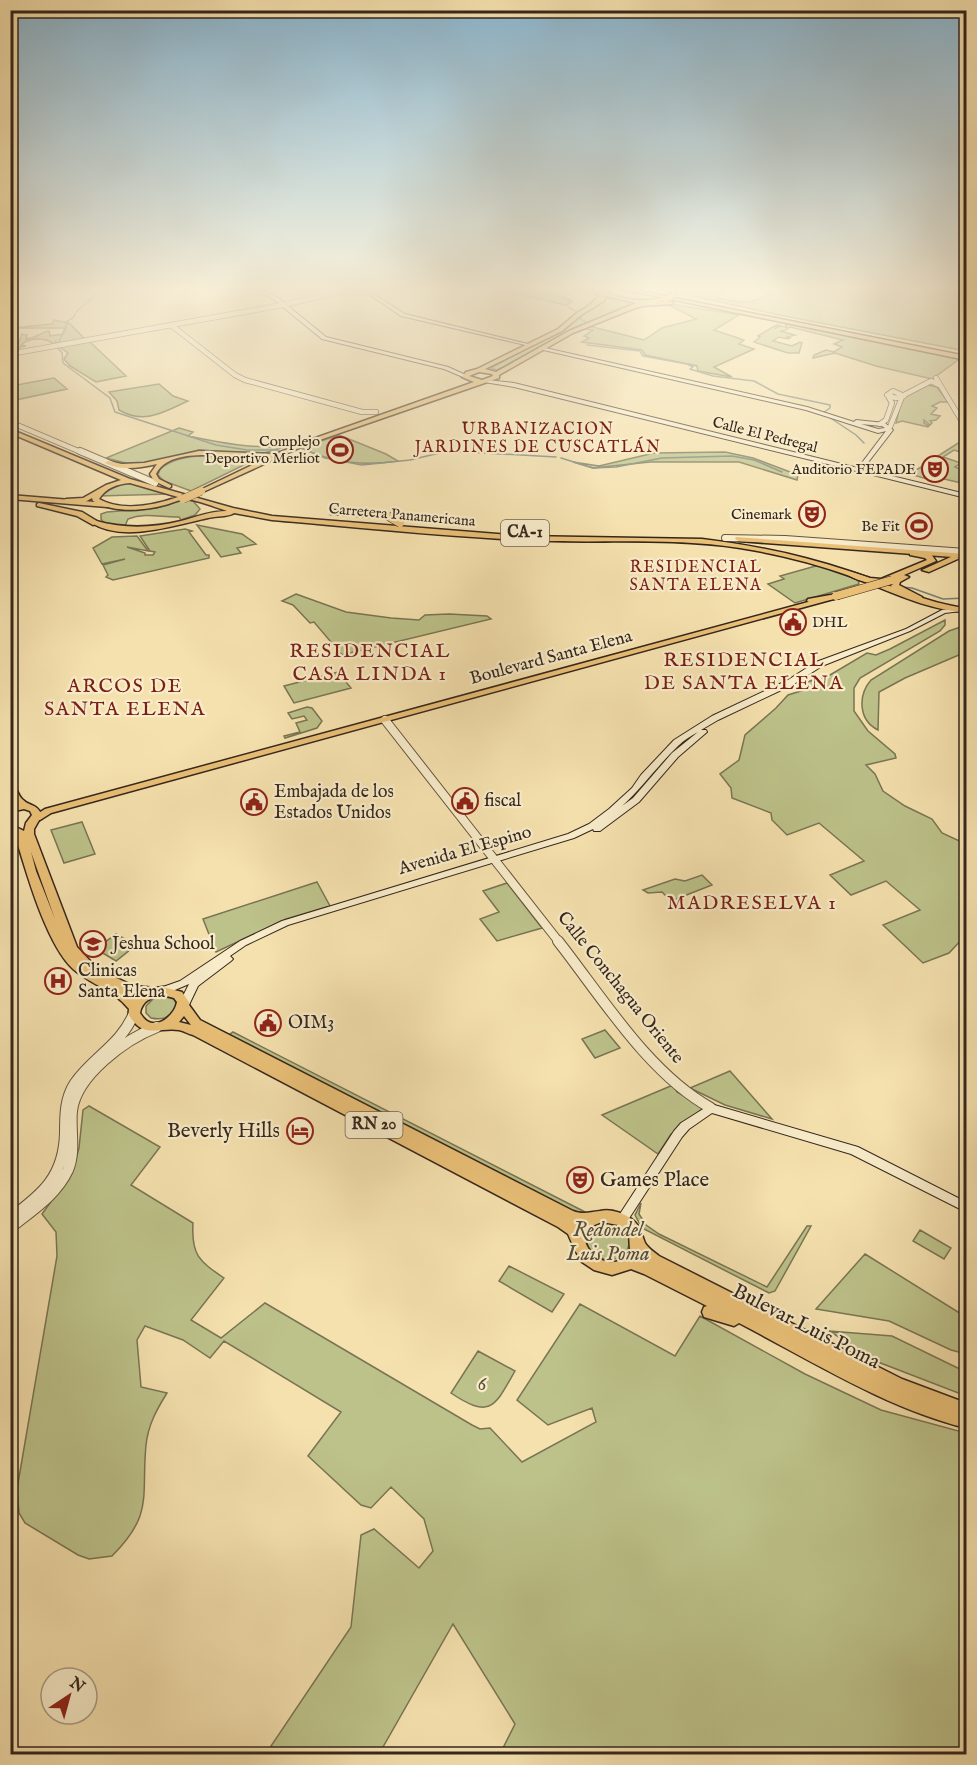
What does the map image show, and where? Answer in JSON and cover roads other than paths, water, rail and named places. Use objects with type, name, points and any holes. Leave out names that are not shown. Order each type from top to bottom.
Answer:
[{"type":"main road","points":[[452,370],[479,382]]},
{"type":"main road","points":[[470,370],[498,374]]},
{"type":"main road","points":[[493,370],[498,374]]},
{"type":"main road","points":[[56,504],[79,514],[102,517],[156,507],[180,495],[199,490],[320,439],[479,382],[488,382],[504,370]]},
{"type":"main road","points":[[636,370],[875,426],[881,431],[890,428]]},
{"type":"main road","points":[[199,490],[311,436],[364,414],[376,412],[436,389],[477,371]]},
{"type":"main road","name":"Calle El Pedregal","points":[[498,374],[512,383],[966,495]]},
{"type":"main road","name":"Calle El Pedregal","points":[[488,382],[514,385],[966,495]]},
{"type":"main road","points":[[436,389],[448,390],[444,394]]},
{"type":"main road","name":"Carretera Panamericana","points":[[10,426],[180,495],[281,514],[385,520],[486,530],[725,538],[966,555]]},
{"type":"main road","points":[[875,426],[877,446]]},
{"type":"main road","points":[[860,470],[868,462],[890,428]]},
{"type":"main road","points":[[328,429],[324,432],[326,434],[337,433]]},
{"type":"main road","name":"Carretera Panamericana","points":[[10,433],[20,435],[137,483],[248,513],[288,520],[473,535],[708,542],[757,548],[814,562],[933,604],[963,610]]},
{"type":"main road","points":[[42,435],[48,442]]},
{"type":"main road","points":[[311,436],[323,436],[320,439]]},
{"type":"main road","points":[[108,463],[134,468],[198,453],[254,457],[279,453]]},
{"type":"main road","points":[[180,495],[154,477],[154,471],[159,465],[190,455],[218,454],[248,459],[249,464],[240,470]]},
{"type":"main road","points":[[846,465],[868,462]]},
{"type":"main road","points":[[868,462],[871,470],[880,474]]},
{"type":"main road","points":[[208,499],[202,494],[205,490],[250,468]]},
{"type":"main road","points":[[45,507],[82,501],[94,495],[111,479],[100,469]]},
{"type":"main road","points":[[102,517],[99,503],[95,498],[111,484],[120,481],[137,483]]},
{"type":"main road","points":[[10,499],[56,504],[80,507],[71,509],[45,507],[10,499]]},
{"type":"main road","points":[[195,517],[202,507],[197,500]]},
{"type":"main road","points":[[56,504],[102,517],[122,527],[147,527],[219,513],[248,513]]},
{"type":"main road","points":[[334,512],[383,515],[404,525],[473,535]]},
{"type":"main road","points":[[795,543],[777,547],[782,551],[814,562]]},
{"type":"main road","points":[[851,574],[869,580],[882,581],[933,561],[928,556],[913,553]]},
{"type":"main road","points":[[811,601],[892,580],[966,555]]},
{"type":"main road","points":[[919,599],[896,588],[896,582],[956,558]]},
{"type":"main road","name":"Boulevard Santa Elena","points":[[35,819],[48,811],[356,728],[412,708],[676,641],[714,627],[811,601],[860,585],[861,581],[851,574]]},
{"type":"main road","name":"Boulevard Santa Elena","points":[[10,809],[43,808],[598,662],[632,649],[860,591],[880,589],[902,594]]},
{"type":"main road","points":[[933,604],[944,611]]},
{"type":"main road","name":"Avenida El Espino","points":[[159,992],[183,983],[243,943],[285,923],[566,843],[596,830],[618,816],[636,800],[690,741],[750,702],[791,682],[811,668],[908,630],[944,611],[963,610]]},
{"type":"main road","name":"RN 20","points":[[10,785],[16,798],[37,812],[29,834],[57,925],[61,947],[71,961],[84,972],[125,996],[135,1011],[137,1020],[143,1024],[180,1026],[197,1032],[563,1222],[573,1230],[583,1254],[595,1264],[614,1268],[629,1262]]},
{"type":"main road","name":"RN 20","points":[[11,828],[26,826],[35,819]]},
{"type":"main road","name":"RN 20","points":[[11,828],[20,833],[57,925],[72,949],[94,971],[132,990],[177,995],[196,1023],[573,1218],[593,1219],[606,1216],[622,1220]]},
{"type":"main road","name":"Avenida El Espino","points":[[184,1005],[194,984],[210,971],[238,952],[288,927],[497,863]]},
{"type":"main road","points":[[135,1011],[141,999],[159,992]]},
{"type":"main road","points":[[162,1026],[177,1019],[184,1005]]},
{"type":"main road","points":[[629,1262],[635,1256],[639,1244],[633,1228],[622,1220],[678,1134],[685,1126],[711,1108]]},
{"type":"main road","name":"Calle Conchagua Oriente","points":[[711,1108],[854,1150],[966,1207]]},
{"type":"main road","points":[[578,1238],[582,1228],[593,1219]]},
{"type":"main road","name":"Bulevar Luis Poma","points":[[639,1244],[644,1252],[654,1260],[846,1360],[911,1391],[966,1410]]},
{"type":"main road","name":"Bulevar Luis Poma","points":[[629,1262],[649,1269],[876,1387],[921,1406],[966,1421]]},
{"type":"main road","points":[[709,1312],[754,1324]]},
{"type":"street","points":[[229,370],[244,380],[364,414]]},
{"type":"street","points":[[936,378],[966,428]]},
{"type":"street","points":[[875,426],[886,420],[892,403],[886,393],[904,394],[927,384],[941,387]]},
{"type":"street","points":[[890,428],[904,394]]},
{"type":"street","points":[[10,422],[155,483]]},
{"type":"street","name":"Carretera Panamericana","points":[[725,538],[784,539],[966,555]]},
{"type":"street","name":"Calle Conchagua Oriente","points":[[383,718],[654,1065],[693,1098],[711,1108]]},
{"type":"street","points":[[10,1218],[40,1193],[56,1174],[64,1149],[64,1107],[68,1096],[85,1071],[128,1030],[135,1011]]},
{"type":"street","points":[[10,1228],[47,1197],[63,1179],[72,1156],[73,1103],[87,1080],[133,1038],[162,1026]]},
{"type":"waterway","points":[[73,370],[110,398],[115,412],[216,445],[247,450],[279,450]]},
{"type":"waterway","points":[[694,370],[713,376],[754,381],[778,394],[830,405],[830,408],[823,413],[864,443]]},
{"type":"waterway","points":[[301,448],[325,458],[362,465],[410,460],[448,451],[556,457]]},
{"type":"waterway","points":[[561,458],[593,468],[616,467],[662,458],[732,456],[754,460],[782,472]]},
{"type":"waterway","points":[[901,587],[912,588],[943,599],[966,598]]},
{"type":"place","name":"Complejo Deportivo Merliot","points":[[340,450]]},
{"type":"place","name":"Auditorio FEPADE","points":[[935,469]]},
{"type":"place","name":"Cinemark","points":[[812,514]]},
{"type":"place","name":"Be Fit","points":[[919,526]]},
{"type":"place","name":"DHL","points":[[793,622]]},
{"type":"place","name":"fiscal","points":[[465,801]]},
{"type":"place","name":"Embajada de los Estados Unidos","points":[[254,802]]},
{"type":"place","name":"Jeshua School","points":[[93,944]]},
{"type":"place","name":"Clinicas Santa Elena","points":[[58,981]]},
{"type":"place","name":"OIM3","points":[[268,1023]]},
{"type":"place","name":"Beverly Hills","points":[[300,1131]]},
{"type":"place","name":"Games Place","points":[[580,1180]]},
{"type":"district","name":"URBANIZACION JARDINES DE CUSCATLÁN","points":[[538,439]]},
{"type":"district","name":"RESIDENCIAL SANTA ELENA","points":[[696,577]]},
{"type":"district","name":"RESIDENCIAL CASA LINDA 1","points":[[370,662]]},
{"type":"district","name":"RESIDENCIAL DE SANTA ELENA","points":[[744,672]]},
{"type":"district","name":"ARCOS DE SANTA ELENA","points":[[125,698]]},
{"type":"district","name":"MADRESELVA 1","points":[[752,903]]},
{"type":"park label","name":"Redondel Luis Poma","points":[[608,1242]]},
{"type":"park label","name":"6","points":[[482,1384]]}]
